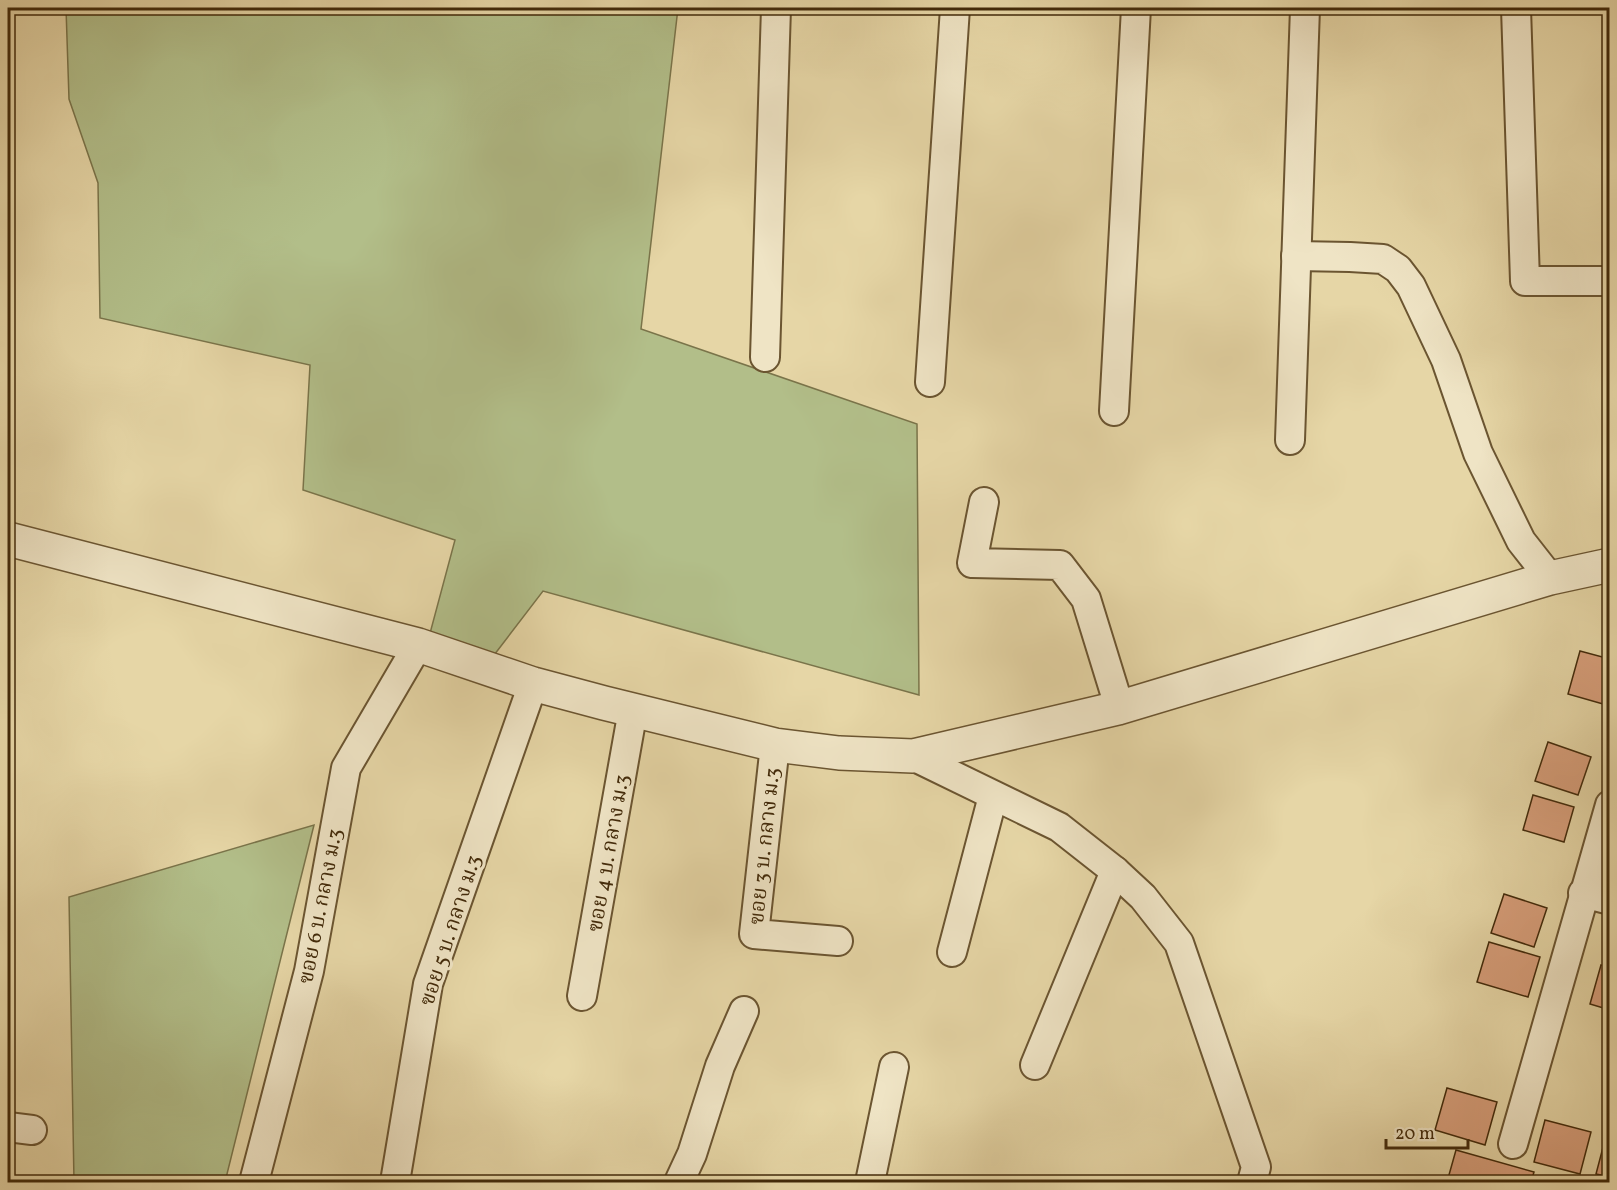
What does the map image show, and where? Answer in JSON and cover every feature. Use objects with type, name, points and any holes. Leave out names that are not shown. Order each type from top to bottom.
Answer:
[{"type":"street","points":[[765,357],[776,8]]},
{"type":"street","points":[[930,382],[955,8]]},
{"type":"street","points":[[1114,411],[1136,8]]},
{"type":"street","points":[[1290,440],[1305,8]]},
{"type":"street","points":[[1516,8],[1525,281],[1610,281]]},
{"type":"street","points":[[1296,256],[1383,259],[1398,269],[1411,286],[1446,360],[1478,453],[1521,541],[1550,578]]},
{"type":"street","points":[[984,502],[972,563],[1060,565],[1086,599],[1118,708]]},
{"type":"street","points":[[8,539],[418,645],[533,684],[775,745],[839,753],[913,756],[1118,708],[1550,578],[1610,565]]},
{"type":"street","name":"ฃอย 6 บ. กลาง ม.3","points":[[254,1182],[309,970],[346,768],[418,645]]},
{"type":"street","name":"ฃอย 5 บ. กลาง ม.3","points":[[395,1182],[428,984],[533,684]]},
{"type":"street","name":"ฃอย 4 บ. กลาง ม.3","points":[[582,996],[633,710]]},
{"type":"street","name":"ฃอย 3 บ. กลาง ม.3","points":[[775,745],[754,934],[838,941]]},
{"type":"street","points":[[913,756],[1059,827],[1115,871],[1143,897],[1179,943],[1256,1167],[1252,1182]]},
{"type":"street","points":[[952,952],[993,796]]},
{"type":"street","points":[[1513,1144],[1596,897],[1610,805]]},
{"type":"street","points":[[1035,1065],[1115,871]]},
{"type":"street","points":[[679,1182],[692,1154],[720,1066],[744,1011]]},
{"type":"street","points":[[870,1182],[894,1067]]},
{"type":"green space","points":[[66,8],[678,8],[641,329],[917,424],[919,695],[543,591],[491,659],[429,637],[455,540],[303,490],[310,365],[100,318],[98,183],[69,99]]},
{"type":"green space","points":[[314,825],[225,1182],[74,1182],[69,897]]},
{"type":"building","points":[[1580,651],[1610,659],[1610,706],[1568,694]]},
{"type":"building","points":[[1548,742],[1591,757],[1578,795],[1535,781]]},
{"type":"building","points":[[1533,795],[1574,807],[1564,842],[1523,830]]},
{"type":"building","points":[[1504,894],[1547,908],[1534,947],[1491,933]]},
{"type":"building","points":[[1489,942],[1540,957],[1528,997],[1477,982]]},
{"type":"building","points":[[1601,965],[1610,967],[1610,1010],[1590,1004]]},
{"type":"building","points":[[1447,1088],[1497,1102],[1485,1145],[1435,1130]]},
{"type":"building","points":[[1545,1120],[1591,1132],[1580,1174],[1534,1162]]},
{"type":"building","points":[[1606,1136],[1610,1137],[1610,1177],[1596,1174]]},
{"type":"building","points":[[1456,1150],[1534,1172],[1531,1182],[1447,1182]]}]
